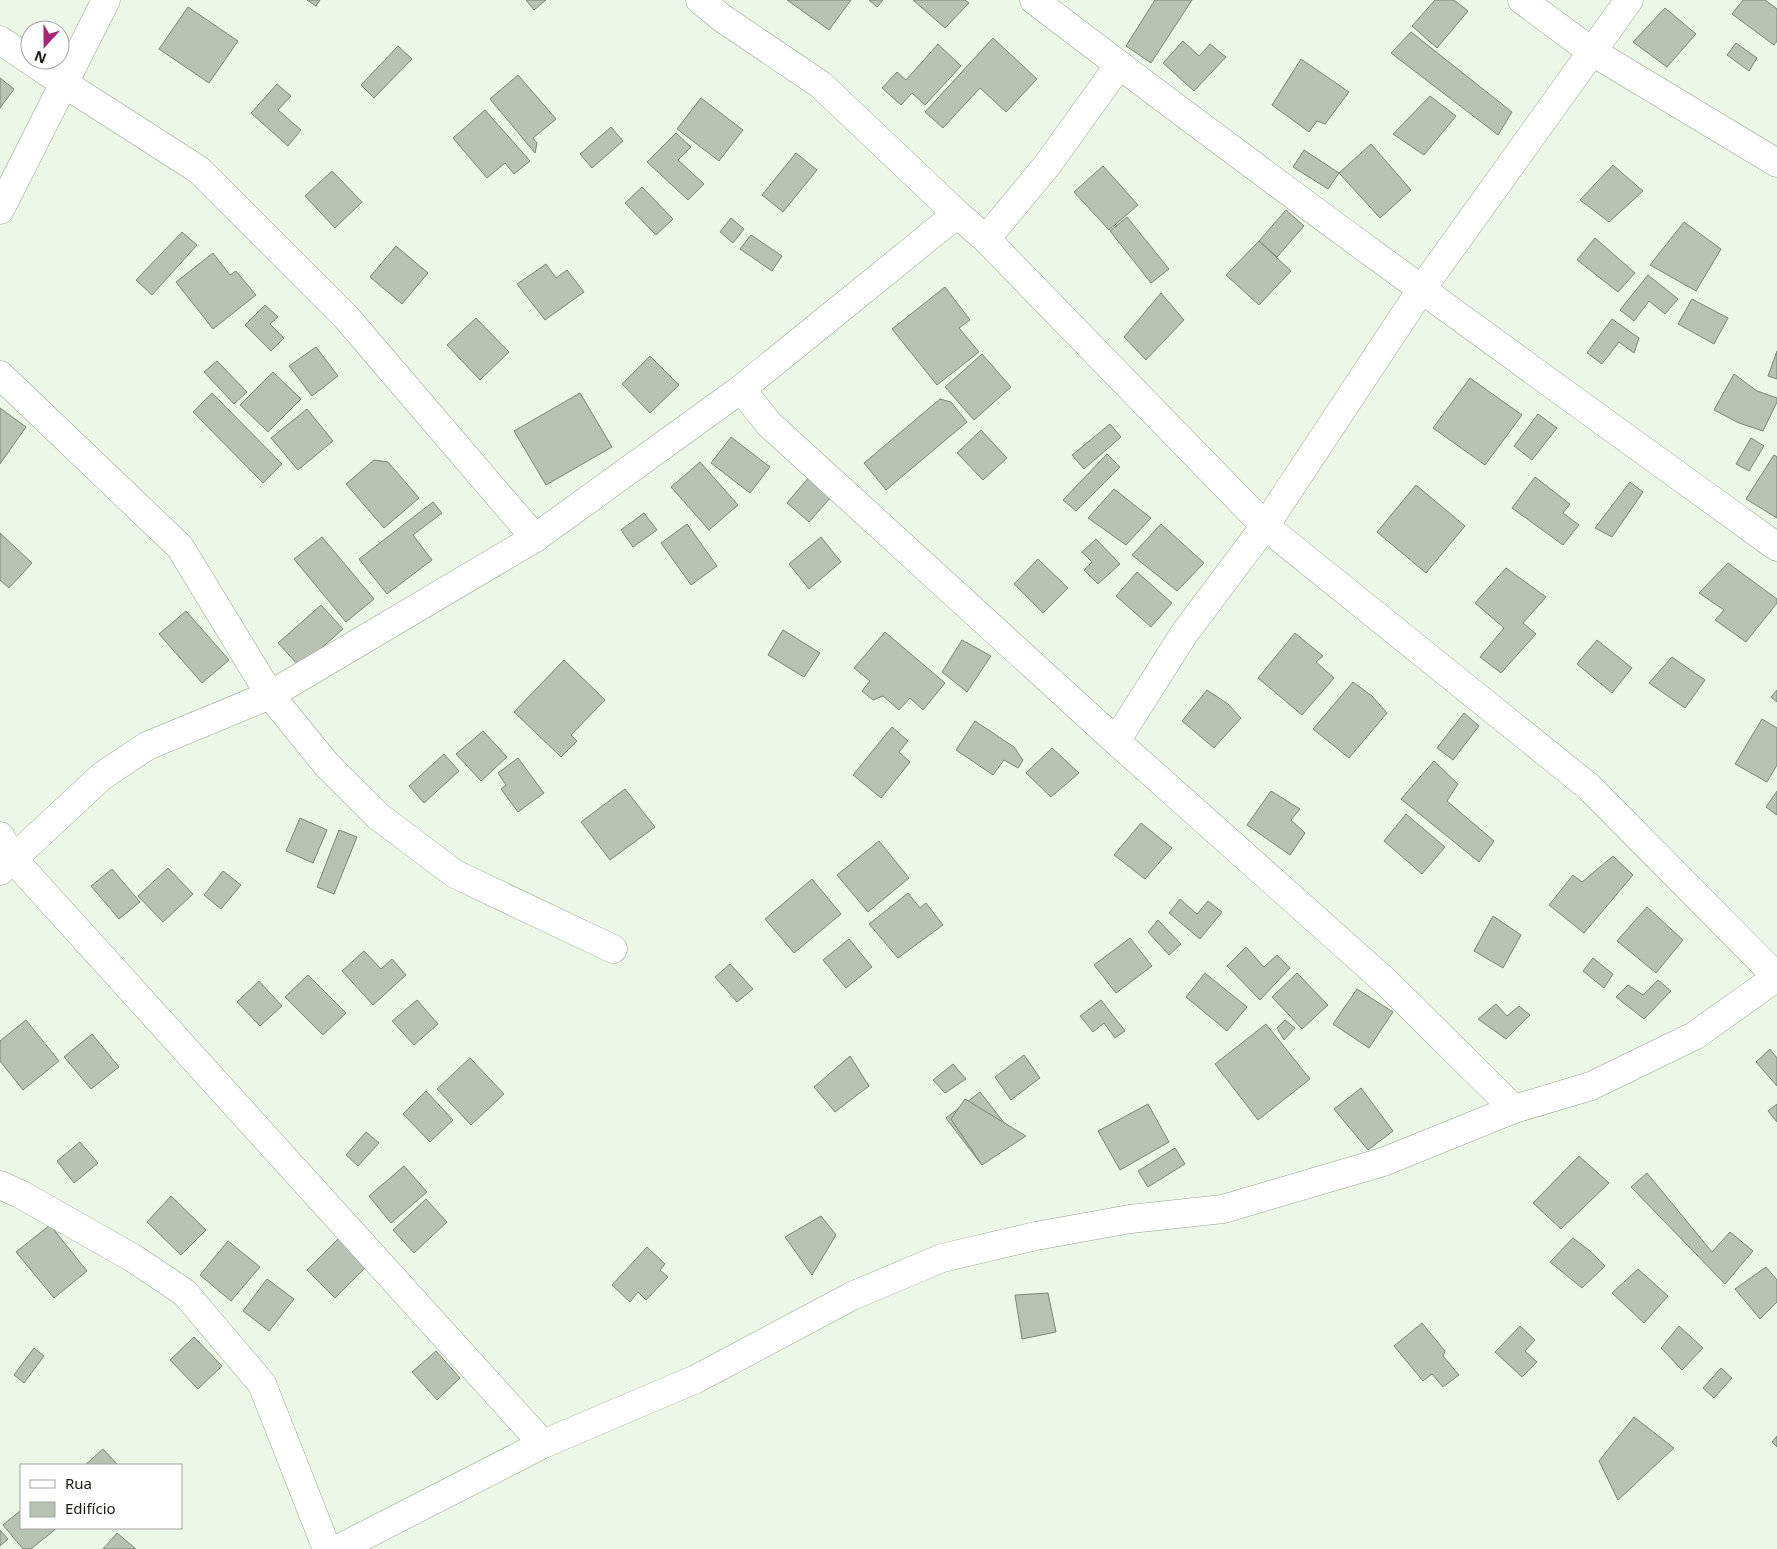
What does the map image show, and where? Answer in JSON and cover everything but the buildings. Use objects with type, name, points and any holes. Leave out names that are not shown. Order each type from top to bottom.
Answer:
[{"type":"street","points":[[0,210],[106,0]]},
{"type":"street","points":[[338,1549],[543,1444],[696,1379],[852,1296],[942,1258],[1036,1236],[1130,1219],[1223,1209],[1383,1162],[1514,1109],[1591,1086],[1694,1036],[1777,977],[1589,787],[1265,526],[986,239],[957,214],[821,85],[722,18],[700,0]]},
{"type":"street","points":[[1034,0],[1421,290],[1777,547]]},
{"type":"street","points":[[1522,0],[1592,51],[1777,163]]},
{"type":"street","points":[[1116,741],[1184,634],[1265,526],[1421,290],[1629,0]]},
{"type":"street","points":[[0,40],[199,170],[346,317],[535,538]]},
{"type":"street","points":[[986,239],[1048,164],[1119,65]]},
{"type":"street","points":[[543,1444],[4,856],[102,776],[147,746],[270,695],[535,538],[741,389],[957,214]]},
{"type":"street","points":[[0,375],[180,547],[270,695],[327,765],[378,816],[455,874],[613,948]]},
{"type":"street","points":[[741,389],[769,424],[1116,741],[1385,981],[1514,1109]]},
{"type":"street","points":[[0,1185],[20,1194],[133,1258],[185,1293],[262,1384],[326,1549]]}]
